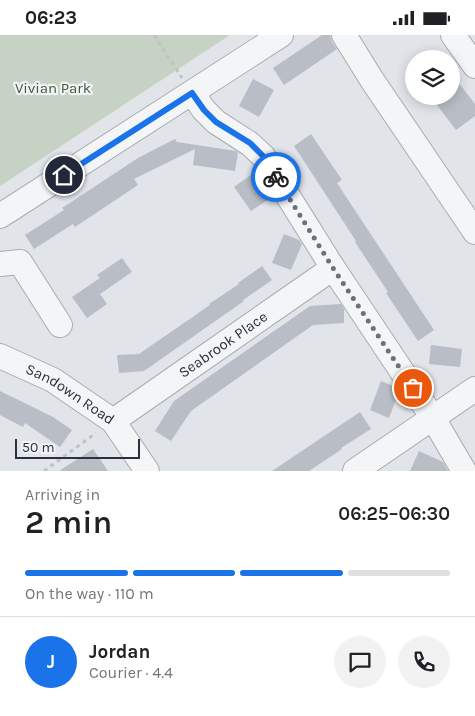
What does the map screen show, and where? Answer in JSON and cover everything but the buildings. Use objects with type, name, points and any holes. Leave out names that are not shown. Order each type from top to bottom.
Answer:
[{"type":"street","points":[[0,216],[281,35]]},
{"type":"street","points":[[344,35],[372,80],[475,232]]},
{"type":"street","points":[[453,35],[475,66]]},
{"type":"street","points":[[192,93],[204,110],[216,122],[250,143],[263,156],[333,268],[433,418],[464,471]]},
{"type":"street","points":[[0,264],[20,262],[60,325]]},
{"type":"street","name":"Seabrook Place","points":[[113,421],[333,268]]},
{"type":"street","name":"Sandown Road","points":[[0,356],[52,380],[113,421],[146,471]]},
{"type":"street","points":[[355,471],[475,389]]},
{"type":"path","points":[[154,35],[192,93]]},
{"type":"path","points":[[44,471],[113,421]]},
{"type":"green space","name":"Vivian Park","points":[[0,35],[230,35],[0,186]]},
{"type":"way so far","points":[[276,177],[333,268],[413,388]]},
{"type":"route","points":[[64,175],[192,93],[204,110],[216,122],[234,135],[250,143],[263,156],[276,177]]}]
